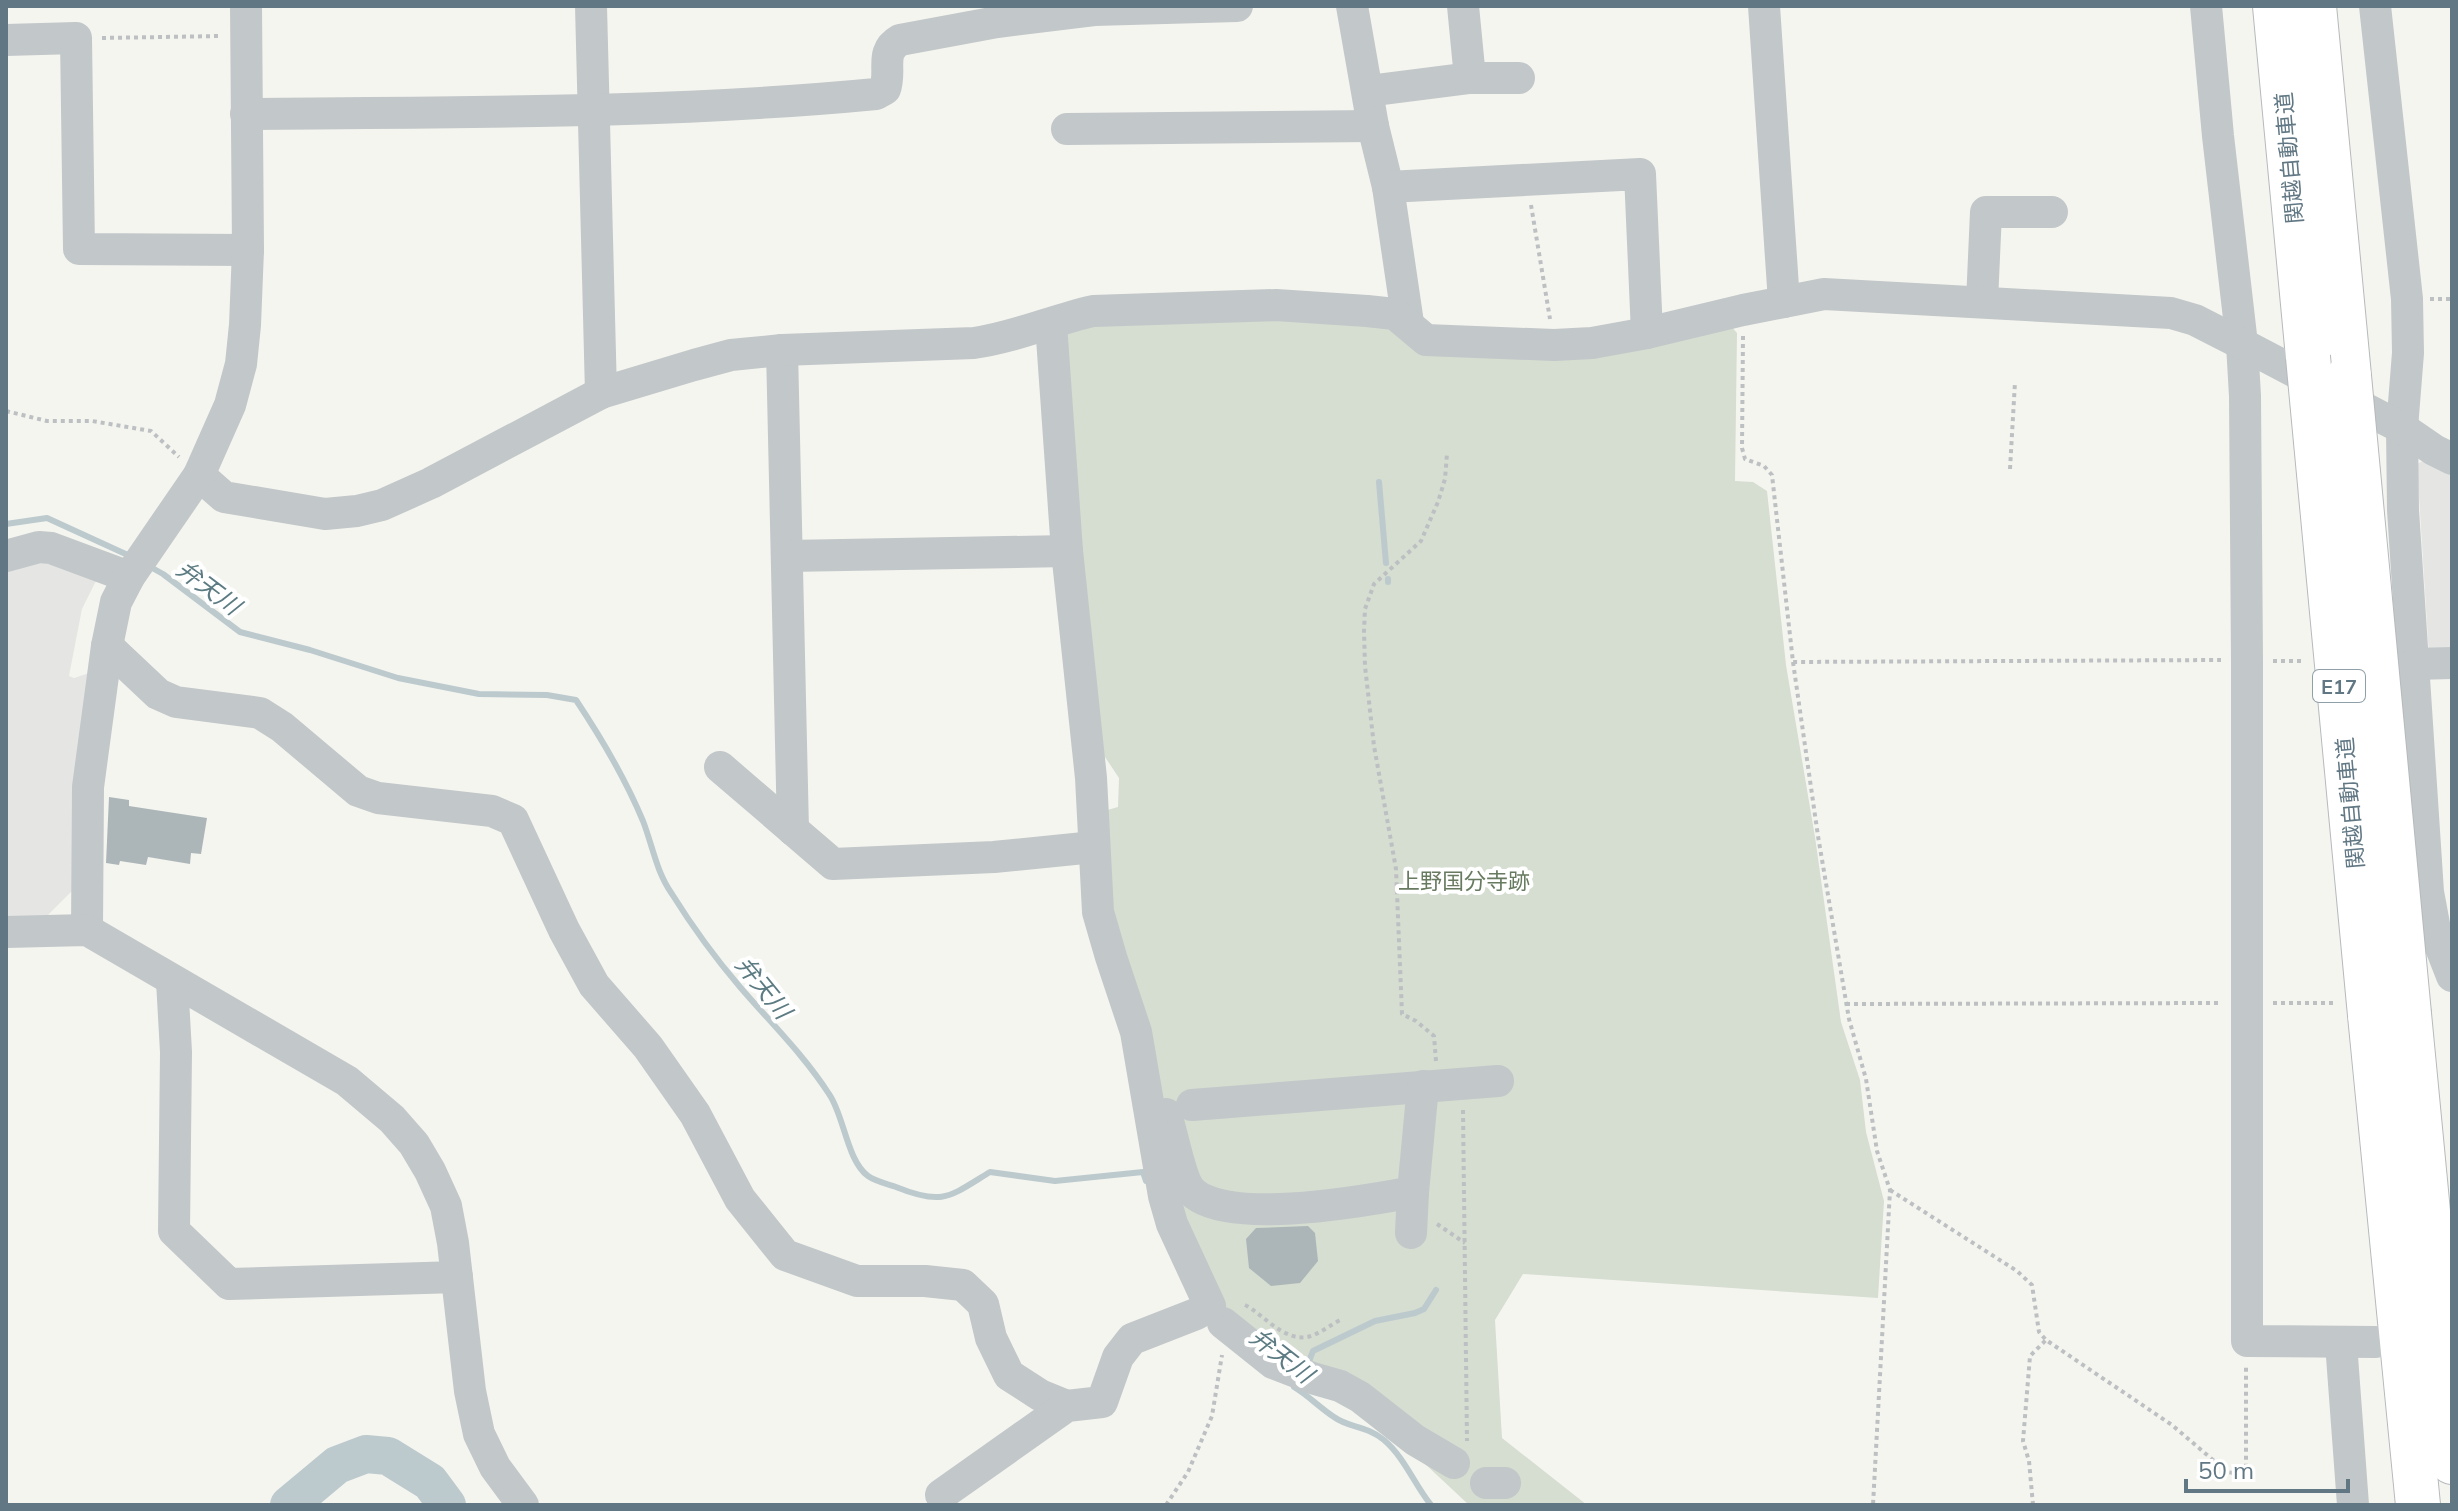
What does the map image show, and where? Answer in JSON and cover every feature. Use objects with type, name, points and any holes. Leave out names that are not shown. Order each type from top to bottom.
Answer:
[{"type":"highway","name":"関越自動車道","points":[[2275,6],[2308,357],[2390,1015],[2452,1462]]},
{"type":"highway","name":"関越自動車道","points":[[2314,6],[2349,376],[2418,1505]]},
{"type":"street","points":[[591,6],[601,393]]},
{"type":"street","points":[[246,114],[594,110],[781,103],[876,94],[885,89],[888,81],[887,53],[920,21],[997,22],[1094,10],[1237,6]]},
{"type":"street","points":[[1352,6],[1373,126],[1388,187],[1408,323]]},
{"type":"street","points":[[1463,6],[1470,78]]},
{"type":"street","points":[[1764,6],[1784,302]]},
{"type":"street","points":[[2206,6],[2242,344],[2247,660],[2247,1341],[2375,1342]]},
{"type":"street","points":[[2375,6],[2407,299],[2407,364],[2402,428],[2403,510],[2428,892],[2436,935],[2452,976]]},
{"type":"street","points":[[87,930],[88,787],[116,602],[199,475],[230,405],[241,364],[248,250],[246,21]]},
{"type":"street","points":[[6,40],[76,38],[79,249],[248,250]]},
{"type":"street","points":[[1368,91],[1470,78],[1519,78]]},
{"type":"street","points":[[1067,129],[1373,126]]},
{"type":"street","points":[[1388,187],[1640,174],[1647,333]]},
{"type":"street","points":[[1982,302],[1986,212],[2052,212]]},
{"type":"street","points":[[199,475],[224,497],[325,514],[357,511],[382,505],[431,483],[601,393],[731,355],[782,350],[974,343],[996,340],[1093,311],[1276,305],[1395,314],[1426,340],[1554,345],[1592,343],[1647,333],[1824,294],[2171,313],[2195,320],[2242,344],[2402,428],[2452,459]]},
{"type":"street","points":[[1051,324],[1067,551],[1086,713],[1098,912],[1131,1014],[1142,1063],[1154,1146],[1172,1224],[1219,1326]]},
{"type":"street","points":[[782,350],[793,830]]},
{"type":"street","points":[[6,556],[39,547],[51,548],[133,572]]},
{"type":"street","points":[[787,556],[1067,551]]},
{"type":"street","points":[[107,646],[158,694],[176,702],[260,713],[282,727],[358,791],[378,798],[492,811],[513,820],[564,930],[594,985],[648,1047],[695,1114],[740,1199],[785,1255],[857,1281],[925,1281],[963,1285],[983,1304],[991,1338],[1009,1375],[1040,1395],[1067,1406],[1102,1402],[1118,1357],[1132,1339],[1196,1314],[1273,1363],[1340,1386],[1360,1397],[1415,1440],[1460,1453]]},
{"type":"street","points":[[2415,664],[2452,663]]},
{"type":"street","points":[[720,767],[833,864],[994,857],[1094,847]]},
{"type":"street","points":[[6,932],[87,930],[347,1081],[392,1119],[414,1144],[446,1206],[470,1391],[479,1434],[495,1467],[523,1505]]},
{"type":"street","points":[[172,981],[176,1052],[174,1231],[229,1284],[457,1277]]},
{"type":"street","points":[[1142,1063],[1154,1072],[1187,1186],[1198,1197],[1226,1207],[1253,1210],[1343,1204],[1413,1192]]},
{"type":"street","points":[[1192,1105],[1498,1081]]},
{"type":"street","points":[[1411,1233],[1413,1192],[1441,1085]]},
{"type":"street","points":[[2341,1343],[2353,1505]]},
{"type":"street","points":[[941,1495],[1067,1406]]},
{"type":"path","points":[[76,38],[246,21]]},
{"type":"path","points":[[1527,179],[1554,345]]},
{"type":"path","points":[[1743,310],[1742,448],[1745,459],[1764,466],[1772,475],[1793,662],[1818,836],[1846,1004],[1866,1079],[1877,1151],[1890,1190],[1873,1505]]},
{"type":"path","points":[[2010,469],[2015,382]]},
{"type":"path","points":[[6,411],[47,421],[92,421],[151,431],[199,475]]},
{"type":"path","points":[[1447,454],[1445,479],[1421,541],[1374,584],[1365,609],[1364,631],[1374,746],[1396,869],[1402,1014],[1434,1036],[1441,1085],[1460,1453]]},
{"type":"path","points":[[1793,662],[2308,661]]},
{"type":"path","points":[[1846,1004],[2247,1003]]},
{"type":"path","points":[[1890,1190],[2017,1271],[2032,1285],[2039,1332],[2046,1340],[2172,1425],[2227,1472],[2246,1475],[2247,1341]]},
{"type":"path","points":[[1166,1505],[1188,1472],[1212,1416],[1219,1299],[1242,1303],[1256,1310],[1271,1324],[1290,1334],[1306,1337],[1342,1319]]},
{"type":"path","points":[[2033,1505],[2029,1461],[2023,1441],[2030,1356],[2046,1340]]},
{"type":"shaded area","points":[[2432,456],[2452,467],[2452,656],[2429,656],[2417,464]]},
{"type":"shaded area","points":[[39,556],[100,573],[82,609],[69,676],[74,678],[89,673],[77,886],[39,924],[6,925],[6,564]]},
{"type":"green space","name":"上野国分寺跡","points":[[1276,313],[1387,326],[1407,340],[1730,325],[1737,333],[1735,481],[1753,482],[1767,491],[1786,665],[1815,837],[1841,1022],[1860,1080],[1866,1132],[1884,1201],[1878,1298],[1523,1274],[1495,1320],[1502,1438],[1587,1505],[1469,1505],[1378,1420],[1270,1366],[1203,1286],[1116,958],[1097,813],[1118,807],[1119,778],[1097,745],[1062,331],[1073,321]]},
{"type":"building","points":[[109,797],[129,800],[129,806],[207,818],[201,854],[191,853],[190,864],[148,857],[146,865],[120,861],[119,865],[106,863]]},
{"type":"building","points":[[1308,1226],[1315,1233],[1318,1261],[1300,1283],[1271,1286],[1249,1268],[1246,1239],[1256,1228]]},
{"type":"waterway","points":[[1379,482],[1386,563]]},
{"type":"waterway","name":"弁天川","points":[[6,524],[47,518],[130,556]]},
{"type":"waterway","name":"弁天川","points":[[147,565],[240,632],[398,678],[479,694],[547,695],[576,700],[629,789],[667,885],[722,965],[819,1080],[834,1103],[855,1160],[871,1178],[912,1193],[936,1197],[955,1193],[990,1172],[1055,1181],[1143,1172],[1146,1181]]},
{"type":"waterway","points":[[1308,1364],[1313,1351],[1375,1321],[1424,1309],[1436,1290]]},
{"type":"waterway","name":"弁天川","points":[[1294,1387],[1340,1421],[1384,1440],[1398,1455],[1431,1505]]},
{"type":"waterway","points":[[289,1505],[337,1465],[366,1454],[388,1456],[430,1482],[447,1505]]}]
